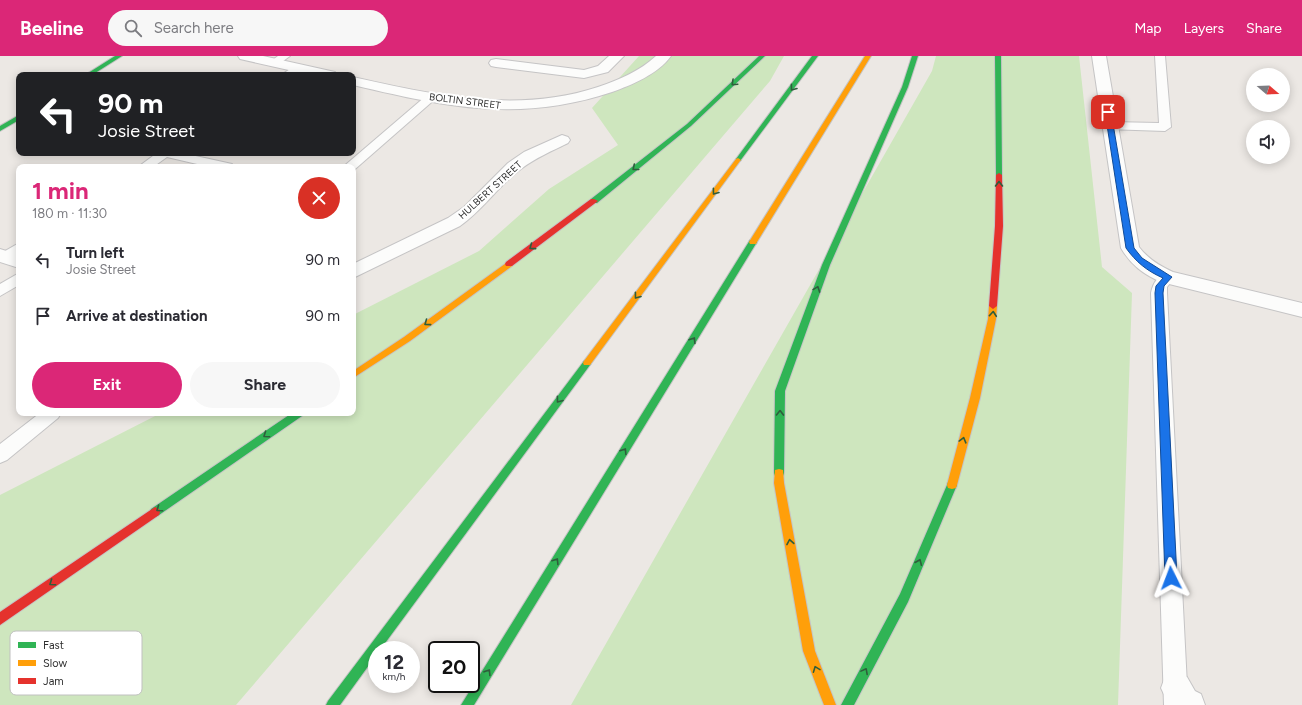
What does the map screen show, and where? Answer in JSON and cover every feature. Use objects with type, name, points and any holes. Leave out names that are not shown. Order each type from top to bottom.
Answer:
[{"type":"main road","points":[[93,72],[119,56]]},
{"type":"main road","points":[[356,374],[585,208],[689,124],[762,56]]},
{"type":"main road","points":[[332,705],[816,56]]},
{"type":"main road","points":[[467,705],[868,56]]},
{"type":"main road","points":[[830,705],[809,651],[779,483],[780,391],[826,265],[905,87],[915,56]]},
{"type":"main road","points":[[847,705],[904,598],[952,484],[974,398],[992,319],[999,226],[998,56]]},
{"type":"main road","points":[[0,129],[16,119]]},
{"type":"main road","points":[[0,619],[295,416]]},
{"type":"street","points":[[245,56],[280,59],[298,67],[318,72]]},
{"type":"street","points":[[496,60],[584,74],[603,69],[617,56]]},
{"type":"street","name":"BOLTIN STREET","points":[[356,82],[430,98],[484,106],[511,106],[573,100],[599,93],[646,71],[664,56]]},
{"type":"street","points":[[1099,56],[1130,248],[1139,260],[1154,271],[1168,277],[1302,310]]},
{"type":"street","name":"HULBERT STREET","points":[[356,271],[454,222],[470,211],[514,166],[530,155],[562,140]]},
{"type":"lane","points":[[1110,126],[1165,127],[1160,56]]},
{"type":"lane","points":[[290,72],[298,67]]},
{"type":"lane","points":[[353,164],[430,98]]},
{"type":"lane","points":[[148,164],[160,156]]},
{"type":"lane","points":[[178,156],[214,164]]},
{"type":"lane","points":[[1168,277],[1160,286],[1159,293],[1181,699]]},
{"type":"lane","points":[[0,291],[16,280]]},
{"type":"lane","points":[[0,455],[48,416]]},
{"type":"green space","points":[[639,56],[784,56],[770,81],[236,705],[0,705],[0,495],[155,416],[356,416],[356,313],[479,251],[549,189],[618,145],[592,108]]},
{"type":"green space","points":[[936,56],[1079,56],[1102,267],[1132,293],[1118,705],[571,705],[932,71]]},
{"type":"traffic: fast","points":[[93,72],[119,56]]},
{"type":"traffic: fast","points":[[594,201],[689,125],[762,56]]},
{"type":"traffic: fast","points":[[738,160],[815,56]]},
{"type":"traffic: fast","points":[[779,473],[780,391],[826,265],[905,87],[915,56]]},
{"type":"traffic: fast","points":[[998,56],[999,175]]},
{"type":"traffic: fast","points":[[0,129],[16,119]]},
{"type":"traffic: fast","points":[[467,705],[753,242]]},
{"type":"traffic: fast","points":[[332,705],[587,363]]},
{"type":"traffic: fast","points":[[155,512],[295,416]]},
{"type":"traffic: fast","points":[[847,705],[904,598],[952,485]]},
{"type":"traffic: slow","points":[[753,242],[868,56]]},
{"type":"traffic: slow","points":[[587,363],[738,160]]},
{"type":"traffic: slow","points":[[356,373],[407,339],[509,264]]},
{"type":"traffic: slow","points":[[952,485],[975,398],[992,319],[993,306]]},
{"type":"traffic: slow","points":[[779,473],[779,483],[809,651],[830,705]]},
{"type":"traffic: jam","points":[[993,306],[999,226],[999,175]]},
{"type":"traffic: jam","points":[[509,264],[594,201]]},
{"type":"traffic: jam","points":[[0,619],[155,512]]},
{"type":"route","points":[[1108,112],[1130,248],[1139,260],[1154,271],[1168,277],[1160,286],[1159,293],[1171,578]]}]
